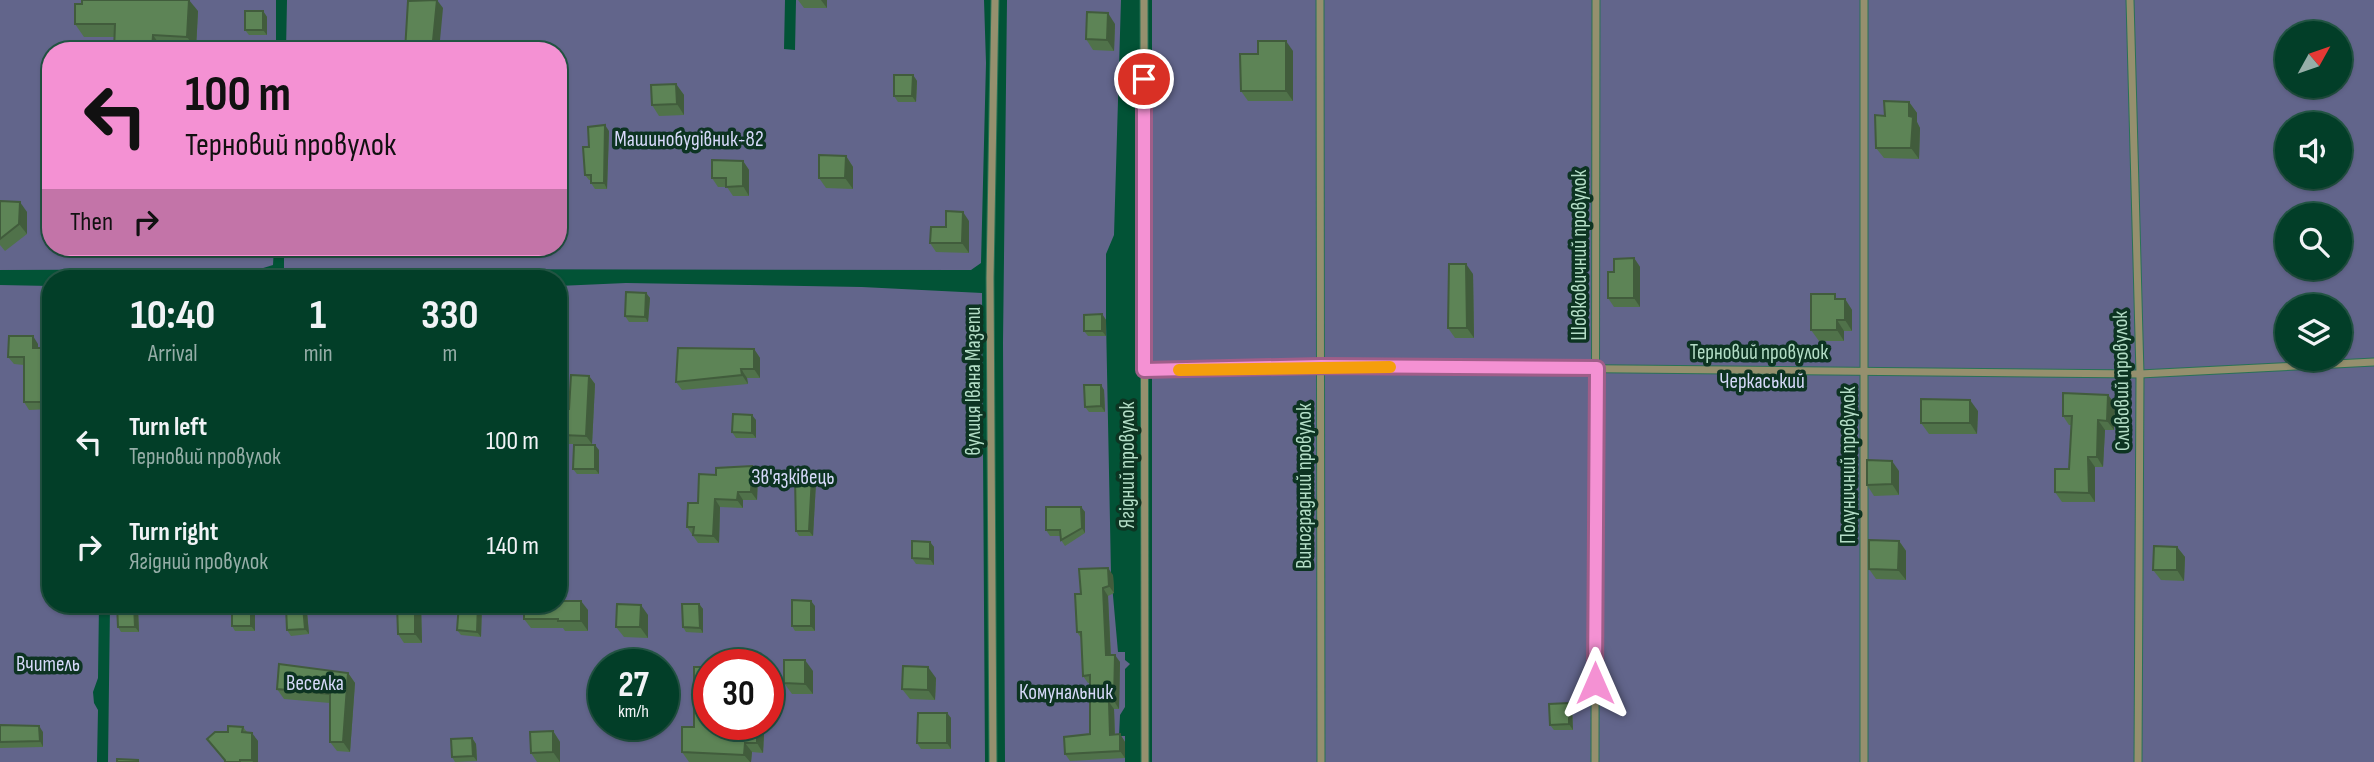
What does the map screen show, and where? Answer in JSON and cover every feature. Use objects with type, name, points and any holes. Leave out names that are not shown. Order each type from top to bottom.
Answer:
[{"type":"street","name":"вулиця Івана Мазепи","points":[[993,762],[990,278],[995,0]]},
{"type":"street","name":"Ягідний провулок","points":[[1144,0],[1145,762]]},
{"type":"street","name":"Виноградний провулок","points":[[1320,0],[1321,762]]},
{"type":"street","name":"Шовковичний провулок","points":[[1595,762],[1597,0]]},
{"type":"street","name":"Полуничний провулок","points":[[1864,0],[1864,762]]},
{"type":"street","name":"Сливовий провулок","points":[[2130,0],[2140,374],[2138,762]]},
{"type":"street","name":"Терновий провулок","points":[[1144,370],[1321,366],[2140,374],[2374,362]]},
{"type":"green space","points":[[0,0],[276,0],[276,42],[42,42],[42,256],[274,256],[273,265],[260,269],[0,270]]},
{"type":"green space","name":"Машинобудівник-82","points":[[287,0],[785,0],[784,49],[795,50],[796,0],[984,0],[986,63],[981,263],[971,270],[284,269],[284,256],[567,256],[567,42],[286,42]]},
{"type":"green space","name":"Комунальник","points":[[1007,0],[1121,0],[1114,235],[1106,254],[1106,320],[1111,573],[1118,652],[1125,652],[1125,660],[1130,664],[1125,669],[1125,707],[1120,715],[1119,736],[1125,736],[1125,762],[1005,762],[1003,343]]},
{"type":"green space","name":"Черкаський","points":[[1152,0],[2374,0],[2374,762],[1152,762]]},
{"type":"green space","name":"Зв'язківець","points":[[626,283],[862,287],[982,293],[985,762],[108,762],[110,613],[567,613],[567,286]]},
{"type":"green space","name":"Вчитель","points":[[0,285],[42,286],[42,613],[99,613],[98,678],[93,692],[98,710],[97,762],[0,762]]},
{"type":"building","points":[[82,0],[189,0],[187,37],[153,35],[153,42],[114,42],[115,24],[75,24],[75,4],[82,4]]},
{"type":"building","points":[[437,0],[433,42],[406,42],[408,1]]},
{"type":"building","points":[[245,11],[263,11],[263,30],[245,30]]},
{"type":"building","points":[[1087,12],[1108,13],[1107,40],[1086,39]]},
{"type":"building","points":[[1258,41],[1286,41],[1286,91],[1241,91],[1240,54],[1258,54]]},
{"type":"building","points":[[894,75],[913,75],[912,96],[894,96]]},
{"type":"building","points":[[676,84],[677,104],[652,105],[651,85]]},
{"type":"building","points":[[1884,101],[1909,102],[1909,116],[1913,117],[1911,148],[1876,148],[1875,115],[1885,116]]},
{"type":"building","points":[[605,125],[604,183],[591,183],[591,175],[585,175],[583,147],[589,147],[588,127]]},
{"type":"building","points":[[819,155],[846,156],[845,178],[819,178]]},
{"type":"building","points":[[712,160],[743,161],[743,186],[726,187],[726,178],[712,178]]},
{"type":"building","points":[[0,201],[20,202],[19,224],[0,239]]},
{"type":"building","points":[[946,211],[963,212],[962,243],[930,243],[931,227],[946,227]]},
{"type":"building","points":[[1634,258],[1634,298],[1608,298],[1608,272],[1614,272],[1614,259]]},
{"type":"building","points":[[1449,264],[1466,264],[1467,328],[1448,328]]},
{"type":"building","points":[[626,292],[646,293],[645,317],[625,316]]},
{"type":"building","points":[[1811,294],[1835,294],[1835,299],[1845,299],[1845,320],[1837,320],[1837,330],[1811,330]]},
{"type":"building","points":[[1102,314],[1102,331],[1084,331],[1084,315]]},
{"type":"building","points":[[9,336],[33,336],[33,348],[42,348],[42,402],[24,402],[24,357],[8,357]]},
{"type":"building","points":[[678,348],[754,349],[754,369],[741,369],[742,375],[676,382]]},
{"type":"building","points":[[571,375],[589,376],[586,436],[567,435]]},
{"type":"building","points":[[1084,385],[1101,385],[1101,406],[1085,407]]},
{"type":"building","points":[[2063,393],[2108,395],[2107,421],[2098,420],[2097,457],[2088,457],[2089,493],[2055,492],[2055,469],[2069,469],[2072,416],[2063,416]]},
{"type":"building","points":[[1921,399],[1970,400],[1970,423],[1921,423]]},
{"type":"building","points":[[733,414],[752,415],[752,433],[732,432]]},
{"type":"building","points":[[574,445],[595,445],[595,469],[573,469]]},
{"type":"building","points":[[1867,460],[1892,461],[1892,484],[1867,485]]},
{"type":"building","points":[[752,466],[751,492],[738,492],[737,500],[715,499],[713,536],[693,535],[694,527],[687,527],[688,503],[698,503],[699,474],[716,475],[716,468]]},
{"type":"building","points":[[795,476],[812,477],[809,531],[796,531]]},
{"type":"building","points":[[1046,507],[1081,507],[1082,528],[1061,540],[1060,530],[1046,530]]},
{"type":"building","points":[[1869,540],[1899,541],[1898,570],[1869,569]]},
{"type":"building","points":[[912,541],[930,542],[930,559],[912,558]]},
{"type":"building","points":[[2154,546],[2177,547],[2177,570],[2153,570]]},
{"type":"building","points":[[1108,568],[1109,586],[1103,588],[1106,655],[1115,655],[1114,701],[1109,702],[1110,735],[1120,734],[1120,751],[1065,754],[1064,737],[1090,734],[1090,675],[1083,676],[1081,632],[1077,632],[1075,594],[1081,594],[1079,569]]},
{"type":"building","points":[[792,600],[811,601],[811,626],[792,626]]},
{"type":"building","points":[[567,601],[581,601],[581,621],[524,619],[524,613],[567,613]]},
{"type":"building","points":[[617,604],[641,605],[640,627],[616,627]]},
{"type":"building","points":[[682,604],[699,604],[700,628],[683,627]]},
{"type":"building","points":[[117,613],[134,613],[135,627],[118,627]]},
{"type":"building","points":[[232,613],[251,613],[251,626],[232,626]]},
{"type":"building","points":[[286,613],[304,613],[305,629],[287,630]]},
{"type":"building","points":[[397,613],[415,613],[415,634],[398,634]]},
{"type":"building","points":[[458,613],[478,613],[477,632],[457,630]]},
{"type":"building","points":[[784,660],[805,660],[805,684],[784,683]]},
{"type":"building","points":[[279,664],[348,673],[343,742],[330,742],[330,694],[277,689]]},
{"type":"building","points":[[903,666],[928,667],[928,690],[902,689]]},
{"type":"building","points":[[1569,703],[1569,724],[1550,725],[1549,704]]},
{"type":"building","points":[[918,713],[947,713],[947,743],[917,743]]},
{"type":"building","points":[[0,725],[39,726],[40,741],[0,742]]},
{"type":"building","points":[[228,726],[243,727],[242,732],[252,733],[252,760],[225,762],[207,739],[215,732],[228,732]]},
{"type":"building","points":[[682,727],[693,727],[693,740],[757,740],[757,743],[745,743],[744,755],[682,752]]},
{"type":"building","points":[[553,731],[553,752],[531,753],[530,732]]},
{"type":"building","points":[[472,738],[473,756],[452,757],[451,739]]},
{"type":"building","points":[[117,759],[138,760],[138,762],[117,762]]},
{"type":"slow traffic","points":[[1179,370],[1390,367]]},
{"type":"route","points":[[1144,79],[1144,370],[1321,366],[1597,368],[1595,683]]},
{"type":"park label","name":"Веселка","points":[[315,683]]}]
